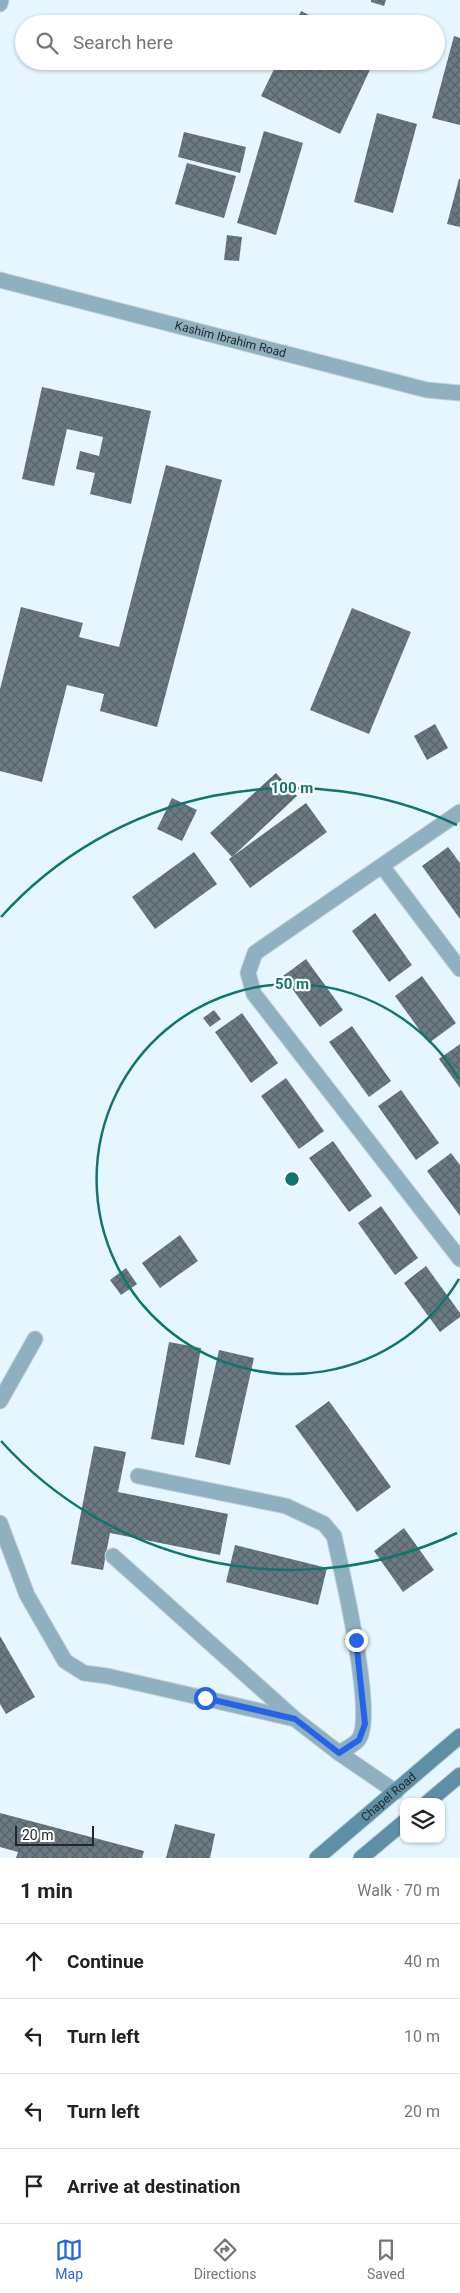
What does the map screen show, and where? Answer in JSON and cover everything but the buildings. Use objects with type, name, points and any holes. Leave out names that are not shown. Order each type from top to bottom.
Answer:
[{"type":"street","points":[[0,4],[1,0]]},
{"type":"street","name":"Kashim Ibrahim Road","points":[[0,280],[427,390],[460,393]]},
{"type":"street","points":[[460,812],[255,953],[248,973],[254,994],[460,1259]]},
{"type":"street","points":[[382,866],[460,969]]},
{"type":"street","points":[[0,1401],[35,1340]]},
{"type":"street","points":[[138,1476],[286,1506],[324,1524],[334,1536],[356,1640],[365,1724],[359,1740],[339,1753]]},
{"type":"street","points":[[0,1523],[27,1595],[66,1661],[84,1673],[107,1676],[295,1719]]},
{"type":"street","points":[[113,1556],[295,1719],[339,1753],[396,1792]]},
{"type":"street","name":"Chapel Road","points":[[317,1858],[460,1736]]},
{"type":"street","points":[[433,1798],[460,1775]]},
{"type":"street","points":[[361,1858],[400,1825]]},
{"type":"route","points":[[205,1698],[295,1719],[339,1753],[359,1740],[365,1724],[356,1640]]}]
